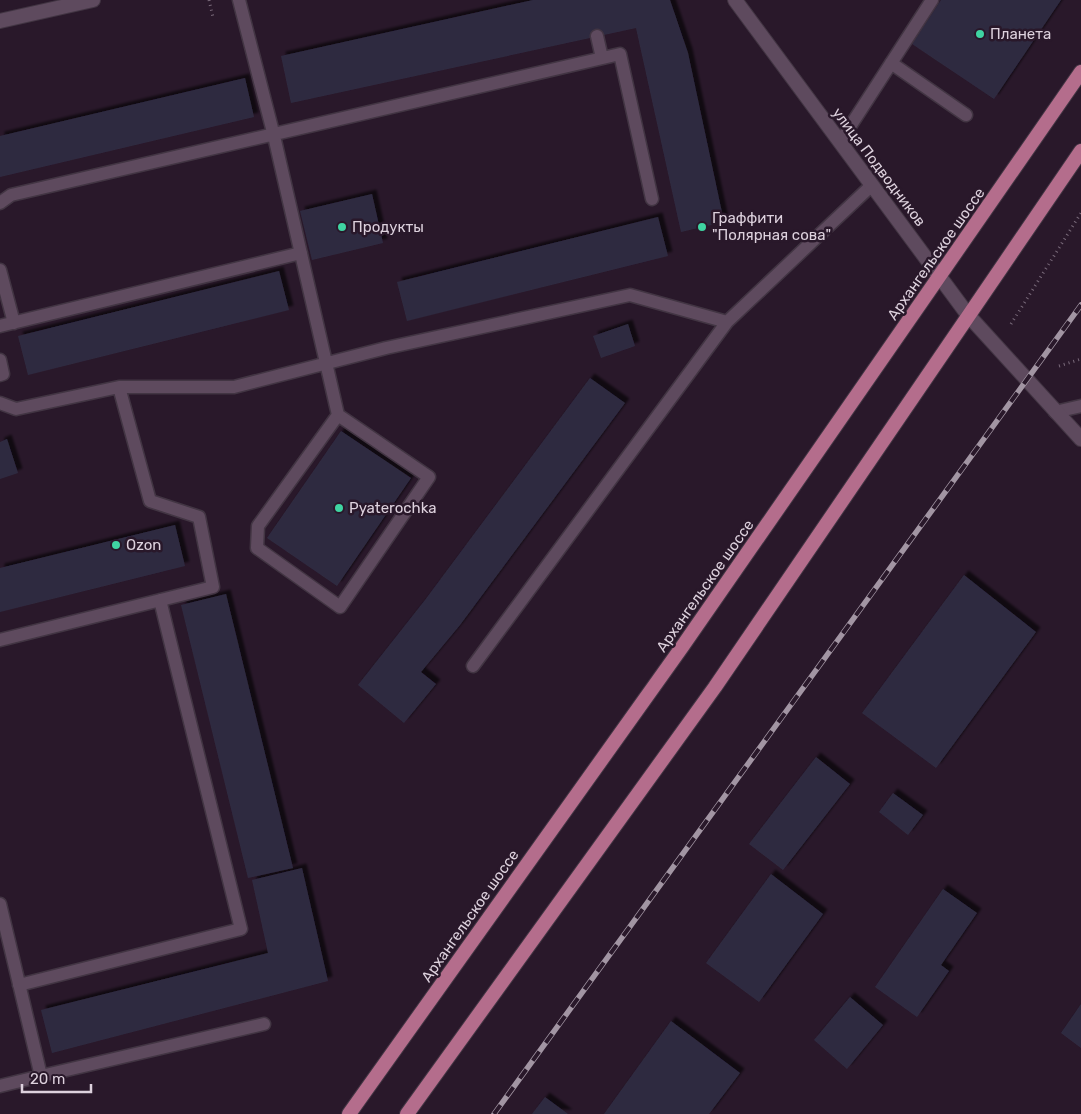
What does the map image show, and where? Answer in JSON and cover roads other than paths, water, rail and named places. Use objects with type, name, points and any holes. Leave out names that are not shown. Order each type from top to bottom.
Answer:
[{"type":"main road","name":"Архангельское шоссе","points":[[349,1114],[688,639],[1081,72]]},
{"type":"main road","points":[[407,1114],[710,695],[1081,151]]},
{"type":"street","points":[[0,21],[93,0]]},
{"type":"street","name":"улица Подводников","points":[[736,0],[968,316],[1081,439]]},
{"type":"lane","points":[[238,0],[274,136],[328,363],[338,415],[429,477],[340,607],[257,548],[258,526],[338,415]]},
{"type":"lane","points":[[840,142],[932,0]]},
{"type":"lane","points":[[597,36],[602,58]]},
{"type":"lane","points":[[0,203],[11,195],[274,136],[620,54],[652,199]]},
{"type":"lane","points":[[891,63],[966,115]]},
{"type":"lane","points":[[473,666],[727,322],[872,185]]},
{"type":"lane","points":[[0,326],[301,253]]},
{"type":"lane","points":[[0,270],[14,323]]},
{"type":"lane","points":[[0,403],[16,408],[119,387],[234,387],[386,348],[630,295],[727,322]]},
{"type":"lane","points":[[0,360],[4,374],[0,375]]},
{"type":"lane","points":[[0,640],[213,587],[199,517],[150,501],[119,387]]},
{"type":"lane","points":[[1055,412],[1081,406]]},
{"type":"lane","points":[[19,985],[241,929],[160,600]]},
{"type":"lane","points":[[0,904],[41,1076]]},
{"type":"lane","points":[[0,1086],[264,1024]]},
{"type":"railway","points":[[494,1114],[1081,305]]},
{"type":"place","name":"Планета","points":[[980,34]]},
{"type":"place","name":"Продукты","points":[[342,227]]},
{"type":"place","name":"Граффити \"Полярная сова\"","points":[[702,227]]},
{"type":"place","name":"Pyaterochka","points":[[339,508]]},
{"type":"place","name":"Ozon","points":[[116,545]]}]
